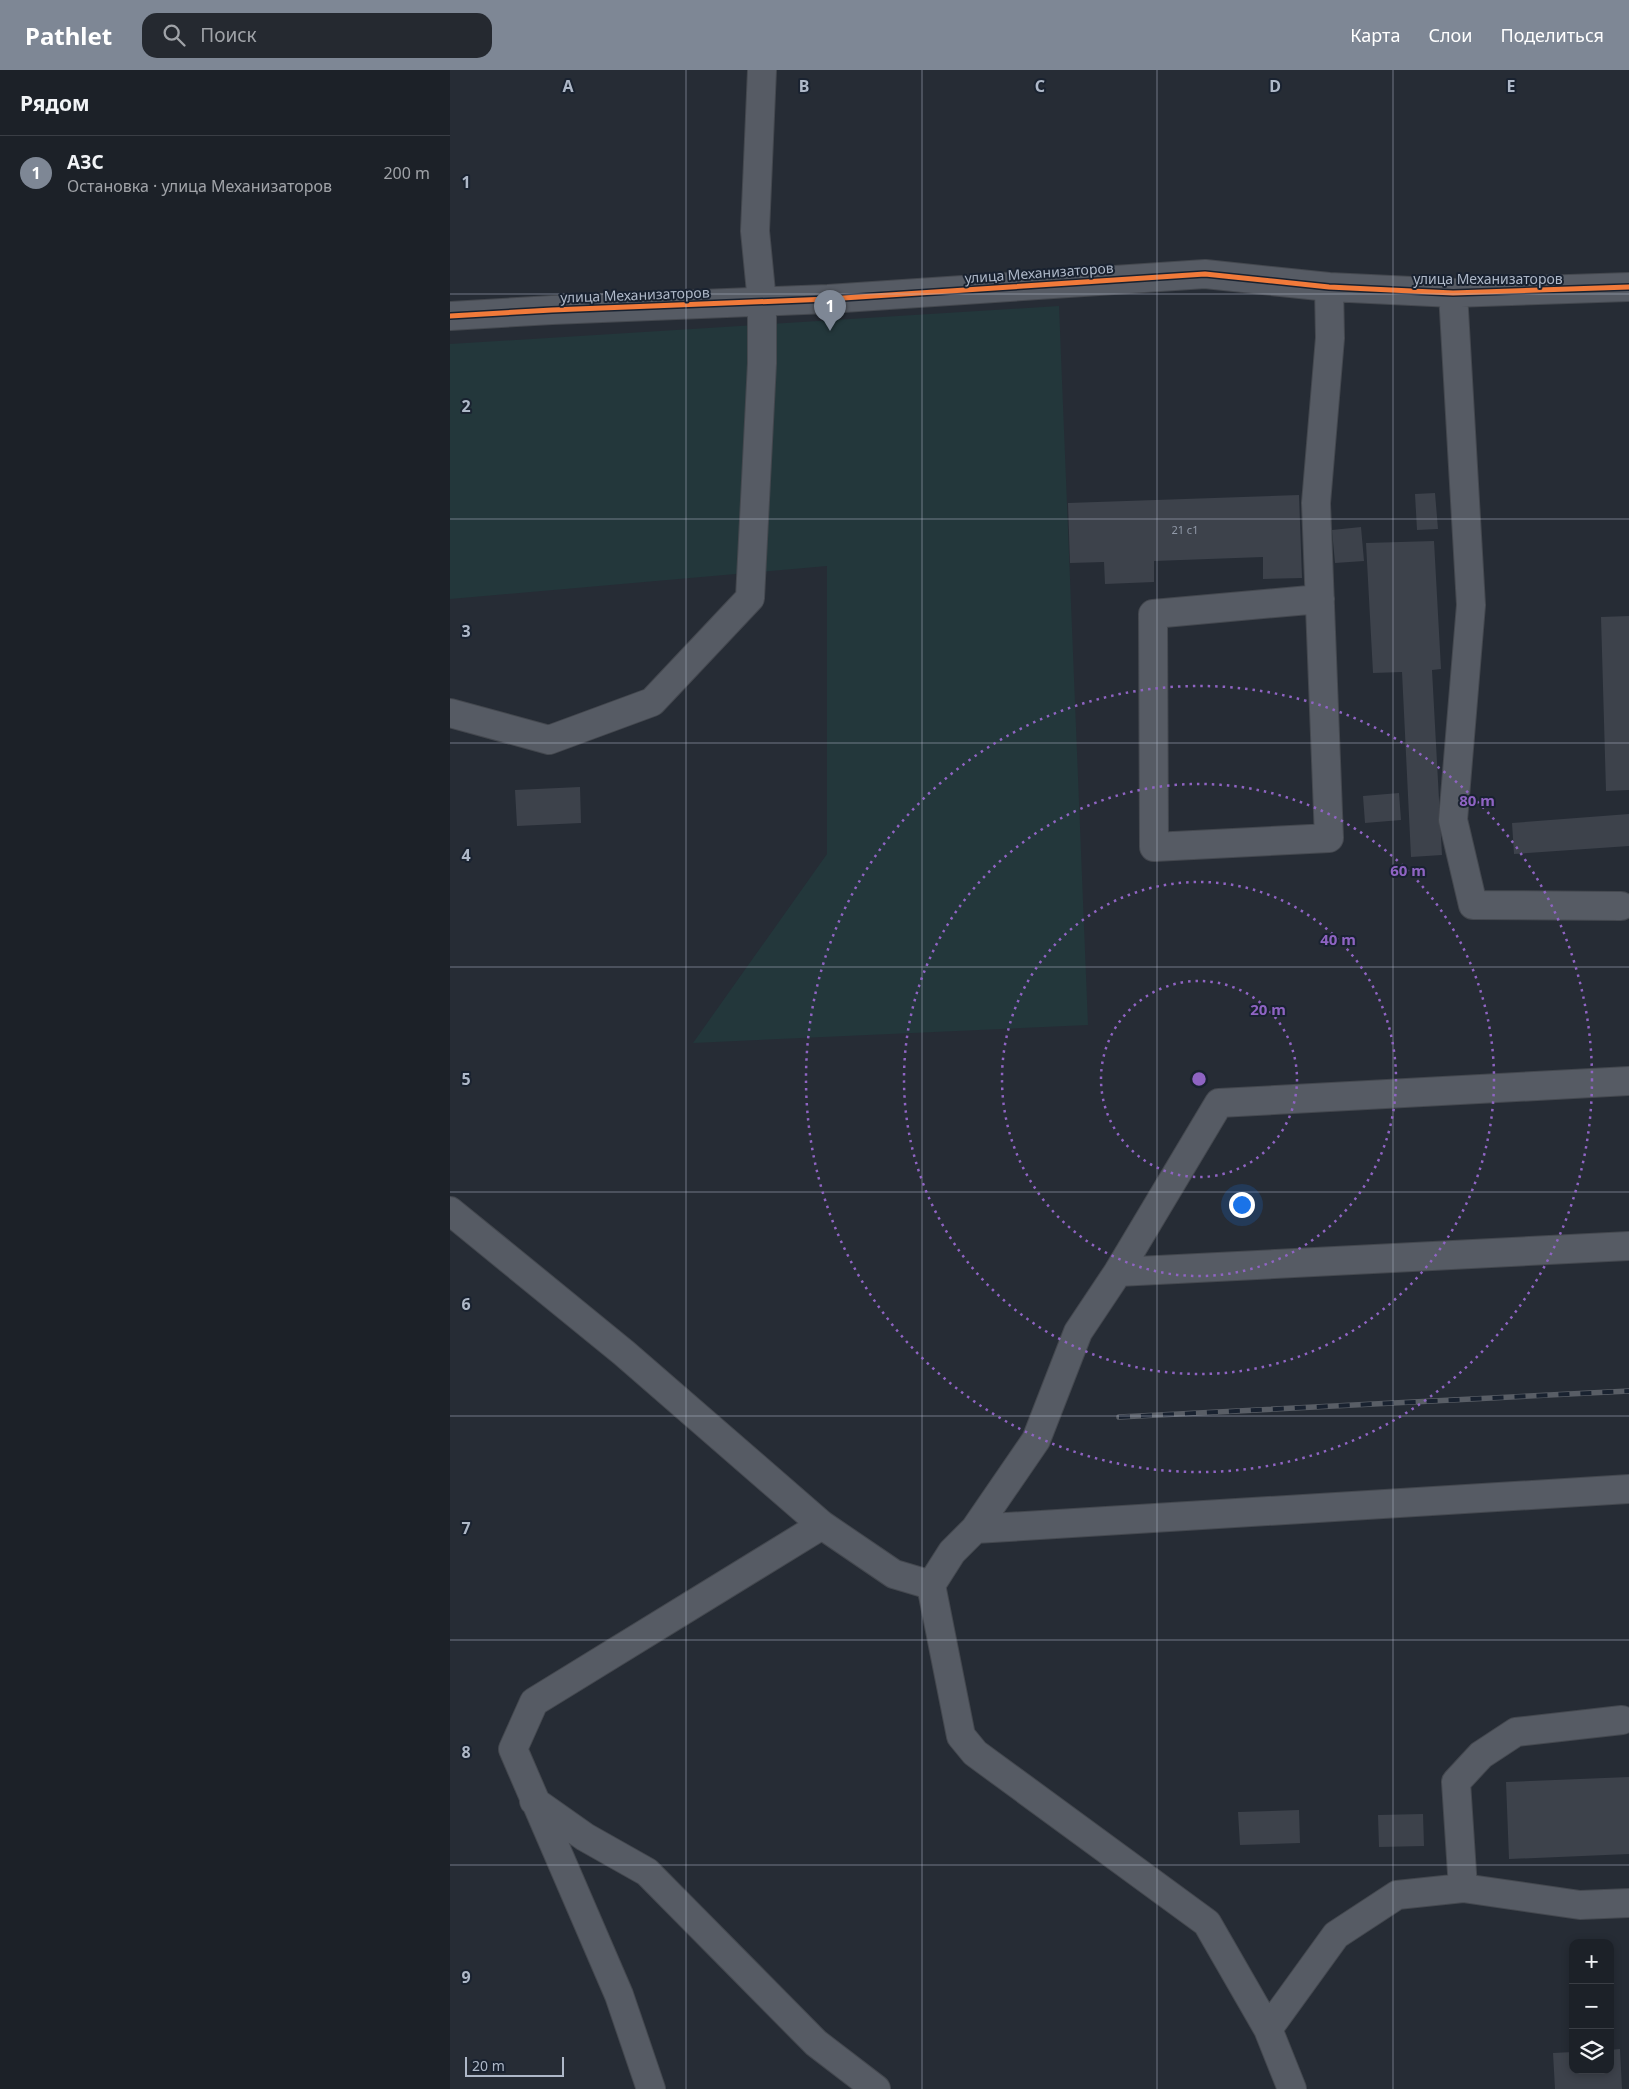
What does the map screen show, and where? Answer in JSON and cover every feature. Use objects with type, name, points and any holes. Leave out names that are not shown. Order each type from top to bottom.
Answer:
[{"type":"street","points":[[450,713],[549,740],[652,702],[750,598],[762,363],[762,302],[755,231],[762,70]]},
{"type":"street","name":"улица Механизаторов","points":[[450,316],[762,302],[1205,274],[1329,287],[1453,293],[1629,287]]},
{"type":"street","points":[[1320,599],[1153,614],[1154,847],[1330,838],[1316,503],[1330,338],[1329,287]]},
{"type":"street","points":[[1453,293],[1471,605],[1453,820],[1473,906],[1621,906]]},
{"type":"street","points":[[1292,2089],[1268,2029],[1207,1923],[975,1753],[961,1736],[931,1585],[952,1552],[974,1529],[1036,1440],[1078,1332],[1118,1272],[1219,1103],[1629,1081]]},
{"type":"street","points":[[450,1210],[624,1353],[822,1525],[894,1574],[931,1585]]},
{"type":"street","points":[[1118,1272],[1629,1246]]},
{"type":"street","points":[[974,1529],[1629,1489]]},
{"type":"street","points":[[651,2089],[619,1995],[534,1801],[514,1749],[534,1702],[822,1525]]},
{"type":"street","points":[[1463,1888],[1456,1782],[1481,1754],[1516,1732],[1622,1720]]},
{"type":"street","points":[[534,1801],[584,1837],[646,1872],[816,2043],[876,2089]]},
{"type":"street","points":[[1268,2029],[1336,1936],[1398,1896],[1463,1888],[1580,1905],[1629,1903]]},
{"type":"green space","points":[[1059,306],[1088,1025],[693,1043],[827,854],[827,566],[450,599],[450,344]]},
{"type":"building","points":[[1435,493],[1438,529],[1417,530],[1415,494]]},
{"type":"building","points":[[1299,495],[1302,578],[1263,579],[1263,557],[1154,561],[1154,582],[1105,584],[1104,562],[1070,563],[1068,503]]},
{"type":"building","points":[[1361,527],[1364,561],[1335,563],[1332,530]]},
{"type":"building","points":[[1434,541],[1441,669],[1432,670],[1442,855],[1411,857],[1402,672],[1373,673],[1366,543]]},
{"type":"building","points":[[1629,616],[1629,790],[1606,791],[1601,617]]},
{"type":"building","points":[[580,787],[581,823],[517,826],[515,790]]},
{"type":"building","points":[[1399,793],[1401,820],[1365,823],[1363,796]]},
{"type":"building","points":[[1629,814],[1629,846],[1514,854],[1512,823]]},
{"type":"building","points":[[1629,1777],[1629,1854],[1509,1859],[1506,1782]]},
{"type":"building","points":[[1299,1810],[1300,1843],[1240,1845],[1238,1812]]},
{"type":"building","points":[[1423,1814],[1424,1846],[1379,1847],[1378,1815]]},
{"type":"building","points":[[1620,2049],[1622,2089],[1555,2089],[1553,2053],[1569,2052],[1569,2074],[1614,2074],[1614,2050]]},
{"type":"railway","points":[[1119,1417],[1629,1391]]},
{"type":"cycle path","points":[[450,316],[828,299],[1205,274],[1329,287],[1453,293],[1629,287]]},
{"type":"place","name":"АЗС","points":[[830,331]]}]
